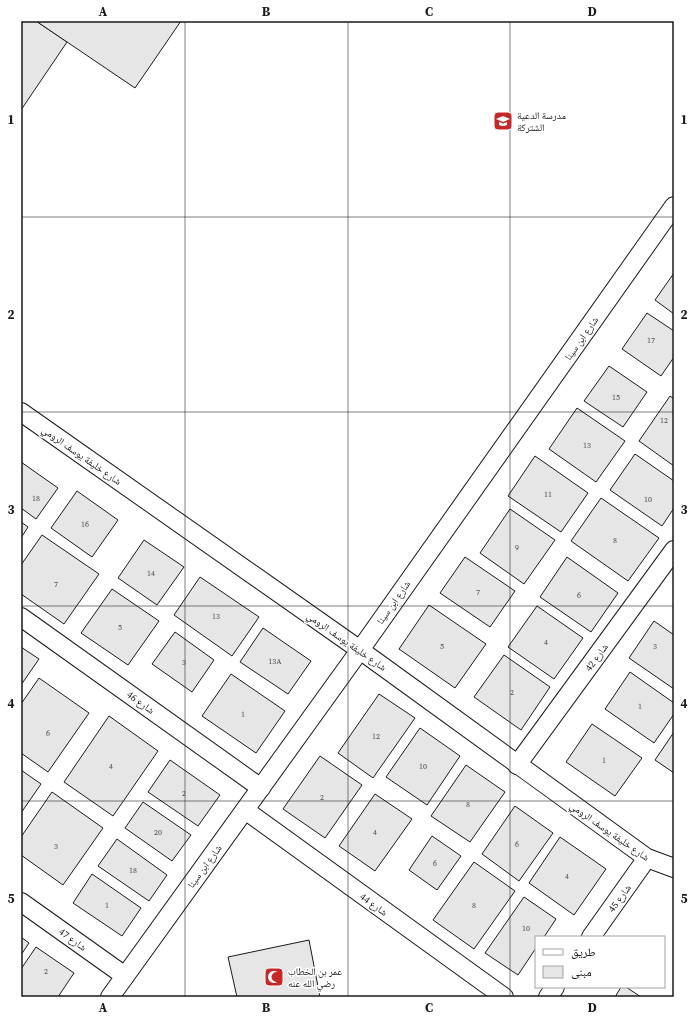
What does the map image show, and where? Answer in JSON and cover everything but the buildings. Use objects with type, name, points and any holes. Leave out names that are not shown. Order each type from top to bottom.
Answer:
[{"type":"street","name":"شارع ابن سينا","points":[[110,997],[360,650],[674,206]]},
{"type":"street","name":"شارع خليفة يوسف الرومي","points":[[21,412],[360,650],[517,765],[648,858],[674,868]]},
{"type":"street","name":"شارع 42","points":[[517,765],[674,550]]},
{"type":"street","name":"شارع 46","points":[[21,617],[261,788]]},
{"type":"street","name":"شارع 44","points":[[245,810],[504,997]]},
{"type":"street","name":"شارع 45","points":[[592,936],[648,858]]},
{"type":"street","name":"شارع 47","points":[[21,902],[124,976]]},
{"type":"street","points":[[548,997],[554,988]]},
{"type":"place","name":"مدرسة الدعية الشتركة","points":[[503,121]]},
{"type":"place","name":"عمر بن الخطاب رضي الله عنه","points":[[274,977]]}]
